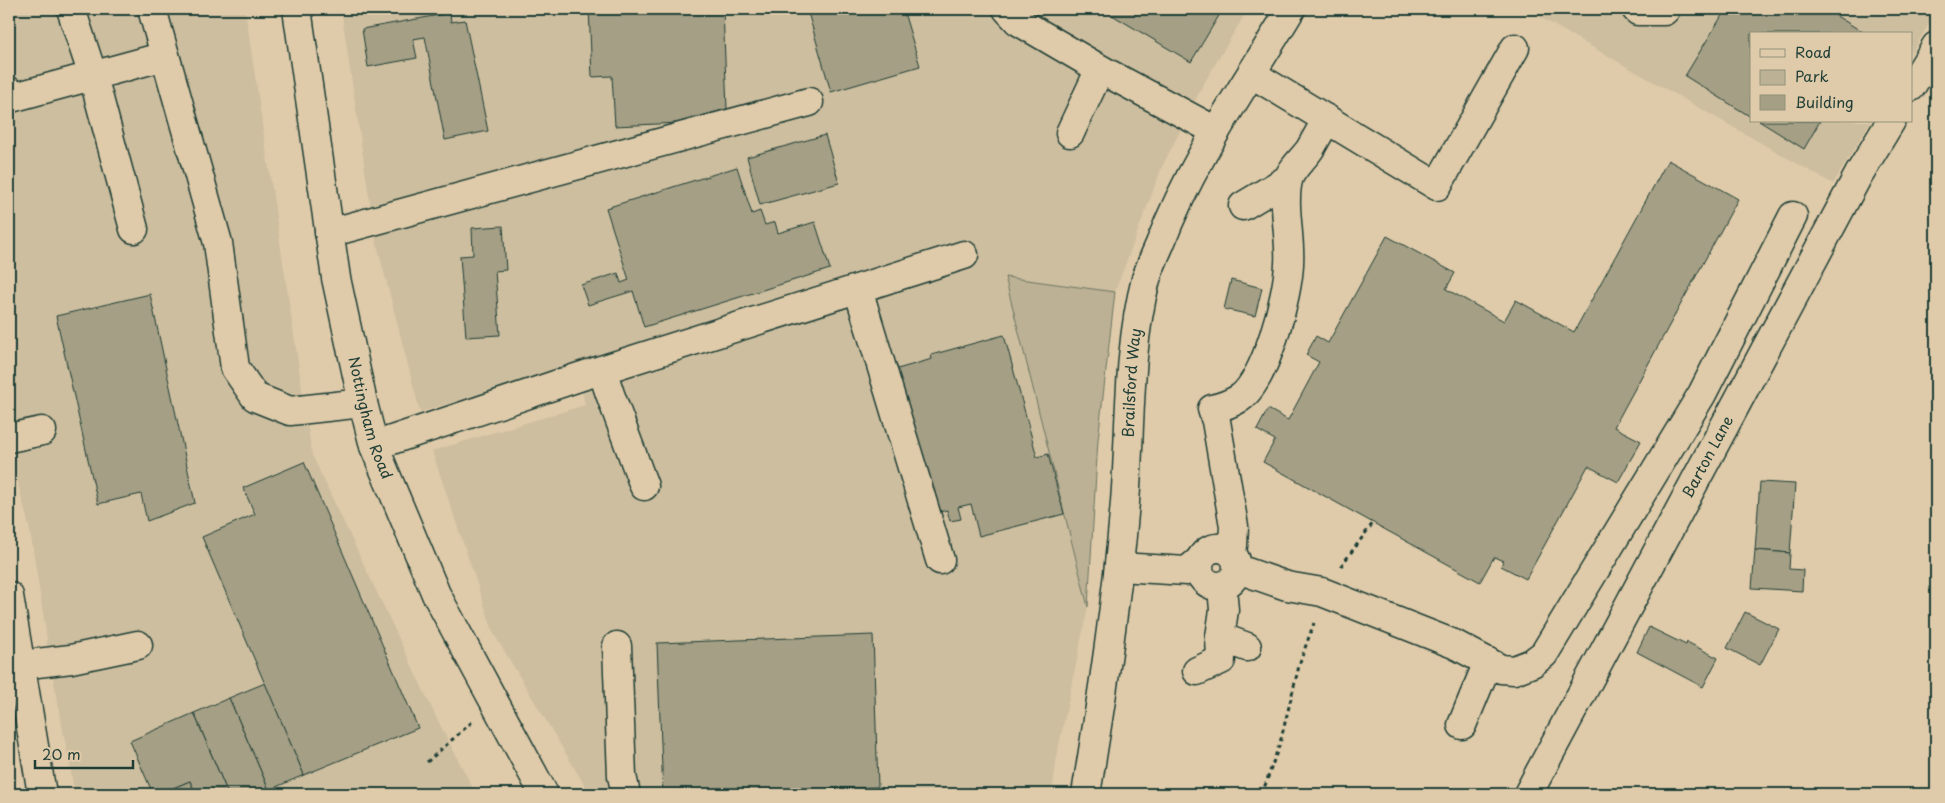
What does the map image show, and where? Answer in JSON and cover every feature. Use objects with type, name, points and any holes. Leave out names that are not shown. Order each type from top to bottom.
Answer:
[{"type":"street","points":[[71,9],[93,76],[134,229]]},
{"type":"street","points":[[152,9],[218,243],[235,368],[255,397],[290,411],[363,403]]},
{"type":"street","name":"Nottingham Road","points":[[297,9],[336,278],[374,446],[436,594],[544,794]]},
{"type":"street","points":[[1006,9],[1018,21],[1100,69],[1216,132]]},
{"type":"street","name":"Brailsford Way","points":[[1086,794],[1106,673],[1119,567],[1126,492],[1131,374],[1147,278],[1171,214],[1194,167],[1291,9]]},
{"type":"street","points":[[1636,9],[1638,12],[1664,11],[1666,9]]},
{"type":"street","points":[[1912,85],[1936,46]]},
{"type":"street","points":[[1252,74],[1437,186],[1515,48]]},
{"type":"street","points":[[9,96],[166,56]]},
{"type":"street","points":[[1070,132],[1100,69]]},
{"type":"street","points":[[330,233],[809,102]]},
{"type":"street","points":[[1243,206],[1288,179],[1327,119]]},
{"type":"street","name":"Barton Lane","points":[[1528,794],[1859,174],[1889,122]]},
{"type":"street","points":[[1119,567],[1187,571],[1208,554],[1233,546],[1234,526],[1216,421],[1212,409],[1220,408],[1241,397],[1254,383],[1275,332],[1283,306],[1289,264],[1286,213],[1288,179]]},
{"type":"street","points":[[1208,554],[1199,570],[1203,579],[1212,586],[1230,578],[1322,592],[1454,644],[1501,669],[1514,670],[1532,663],[1544,654],[1702,394],[1793,216]]},
{"type":"street","points":[[374,446],[602,370],[964,255]]},
{"type":"street","points":[[858,289],[940,560]]},
{"type":"street","points":[[602,370],[644,486]]},
{"type":"street","points":[[9,438],[42,431]]},
{"type":"street","points":[[1197,671],[1221,660],[1220,637],[1230,578]]},
{"type":"street","points":[[9,596],[42,794]]},
{"type":"street","points":[[1220,637],[1247,647]]},
{"type":"street","points":[[20,665],[71,659],[138,645]]},
{"type":"street","points":[[617,646],[622,776],[626,794]]},
{"type":"street","points":[[1462,725],[1488,662]]},
{"type":"path","points":[[1262,794],[1280,743],[1300,662],[1316,618],[1322,592],[1373,523]]},
{"type":"path","points":[[427,762],[494,701]]},
{"type":"shaded area","points":[[9,9],[245,9],[312,455],[437,719],[476,794],[75,794],[46,640],[30,531],[9,448]]},
{"type":"shaded area","points":[[341,9],[1248,9],[1203,85],[1162,167],[1115,292],[1098,440],[1088,607],[1057,755],[1052,794],[590,794],[494,634],[432,451],[585,405],[577,365],[420,412],[375,237]]},
{"type":"shaded area","points":[[1525,9],[1936,9],[1912,52],[1912,32],[1750,32],[1750,122],[1870,122],[1833,184]]},
{"type":"green space","points":[[1005,277],[1115,292],[1098,440],[1088,607]]},
{"type":"building","points":[[589,9],[723,9],[727,109],[678,123],[615,126],[612,76],[592,77]]},
{"type":"building","points":[[807,9],[903,9],[920,66],[831,92]]},
{"type":"building","points":[[1102,9],[1223,9],[1191,62]]},
{"type":"building","points":[[1726,9],[1825,9],[1863,32],[1750,32],[1750,116],[1685,76]]},
{"type":"building","points":[[450,13],[451,22],[465,20],[488,131],[445,140],[425,37],[413,39],[417,58],[368,67],[362,29]]},
{"type":"building","points":[[1761,122],[1819,122],[1804,149]]},
{"type":"building","points":[[825,135],[839,183],[760,205],[747,157]]},
{"type":"building","points":[[1668,160],[1738,199],[1614,427],[1641,441],[1618,482],[1588,466],[1526,579],[1501,566],[1503,561],[1494,557],[1480,582],[1263,462],[1275,440],[1257,430],[1268,409],[1288,420],[1319,362],[1306,355],[1316,336],[1328,343],[1387,236],[1455,273],[1446,289],[1504,321],[1516,300],[1574,332]]},
{"type":"building","points":[[737,167],[752,214],[760,211],[765,225],[775,222],[778,233],[815,222],[830,269],[644,327],[633,291],[588,305],[581,285],[618,273],[621,283],[629,280],[606,208]]},
{"type":"building","points":[[503,226],[506,270],[495,271],[500,335],[466,337],[460,256],[473,255],[472,228]]},
{"type":"building","points":[[1231,280],[1262,288],[1255,316],[1224,309]]},
{"type":"building","points":[[150,294],[195,503],[147,521],[141,494],[98,504],[56,316]]},
{"type":"building","points":[[1004,335],[1037,457],[1048,454],[1064,514],[979,536],[971,504],[958,507],[961,519],[950,521],[947,510],[932,514],[894,370],[932,359],[931,355]]},
{"type":"building","points":[[304,462],[418,728],[304,775],[202,537],[255,514],[243,488]]},
{"type":"building","points":[[1760,482],[1795,484],[1790,553],[1755,550]]},
{"type":"building","points":[[1755,550],[1790,553],[1789,569],[1803,570],[1802,591],[1752,588]]},
{"type":"building","points":[[1745,612],[1779,629],[1760,665],[1727,648]]},
{"type":"building","points":[[1649,627],[1686,645],[1687,642],[1718,658],[1703,687],[1637,652]]},
{"type":"building","points":[[873,635],[878,787],[663,794],[657,643]]},
{"type":"building","points":[[265,683],[304,775],[269,790],[229,698]]},
{"type":"building","points":[[229,698],[269,790],[258,794],[228,794],[194,713]]},
{"type":"building","points":[[194,713],[228,794],[196,794],[190,781],[159,794],[153,794],[130,741]]},
{"type":"building","points":[[190,781],[196,794],[159,794]]}]
